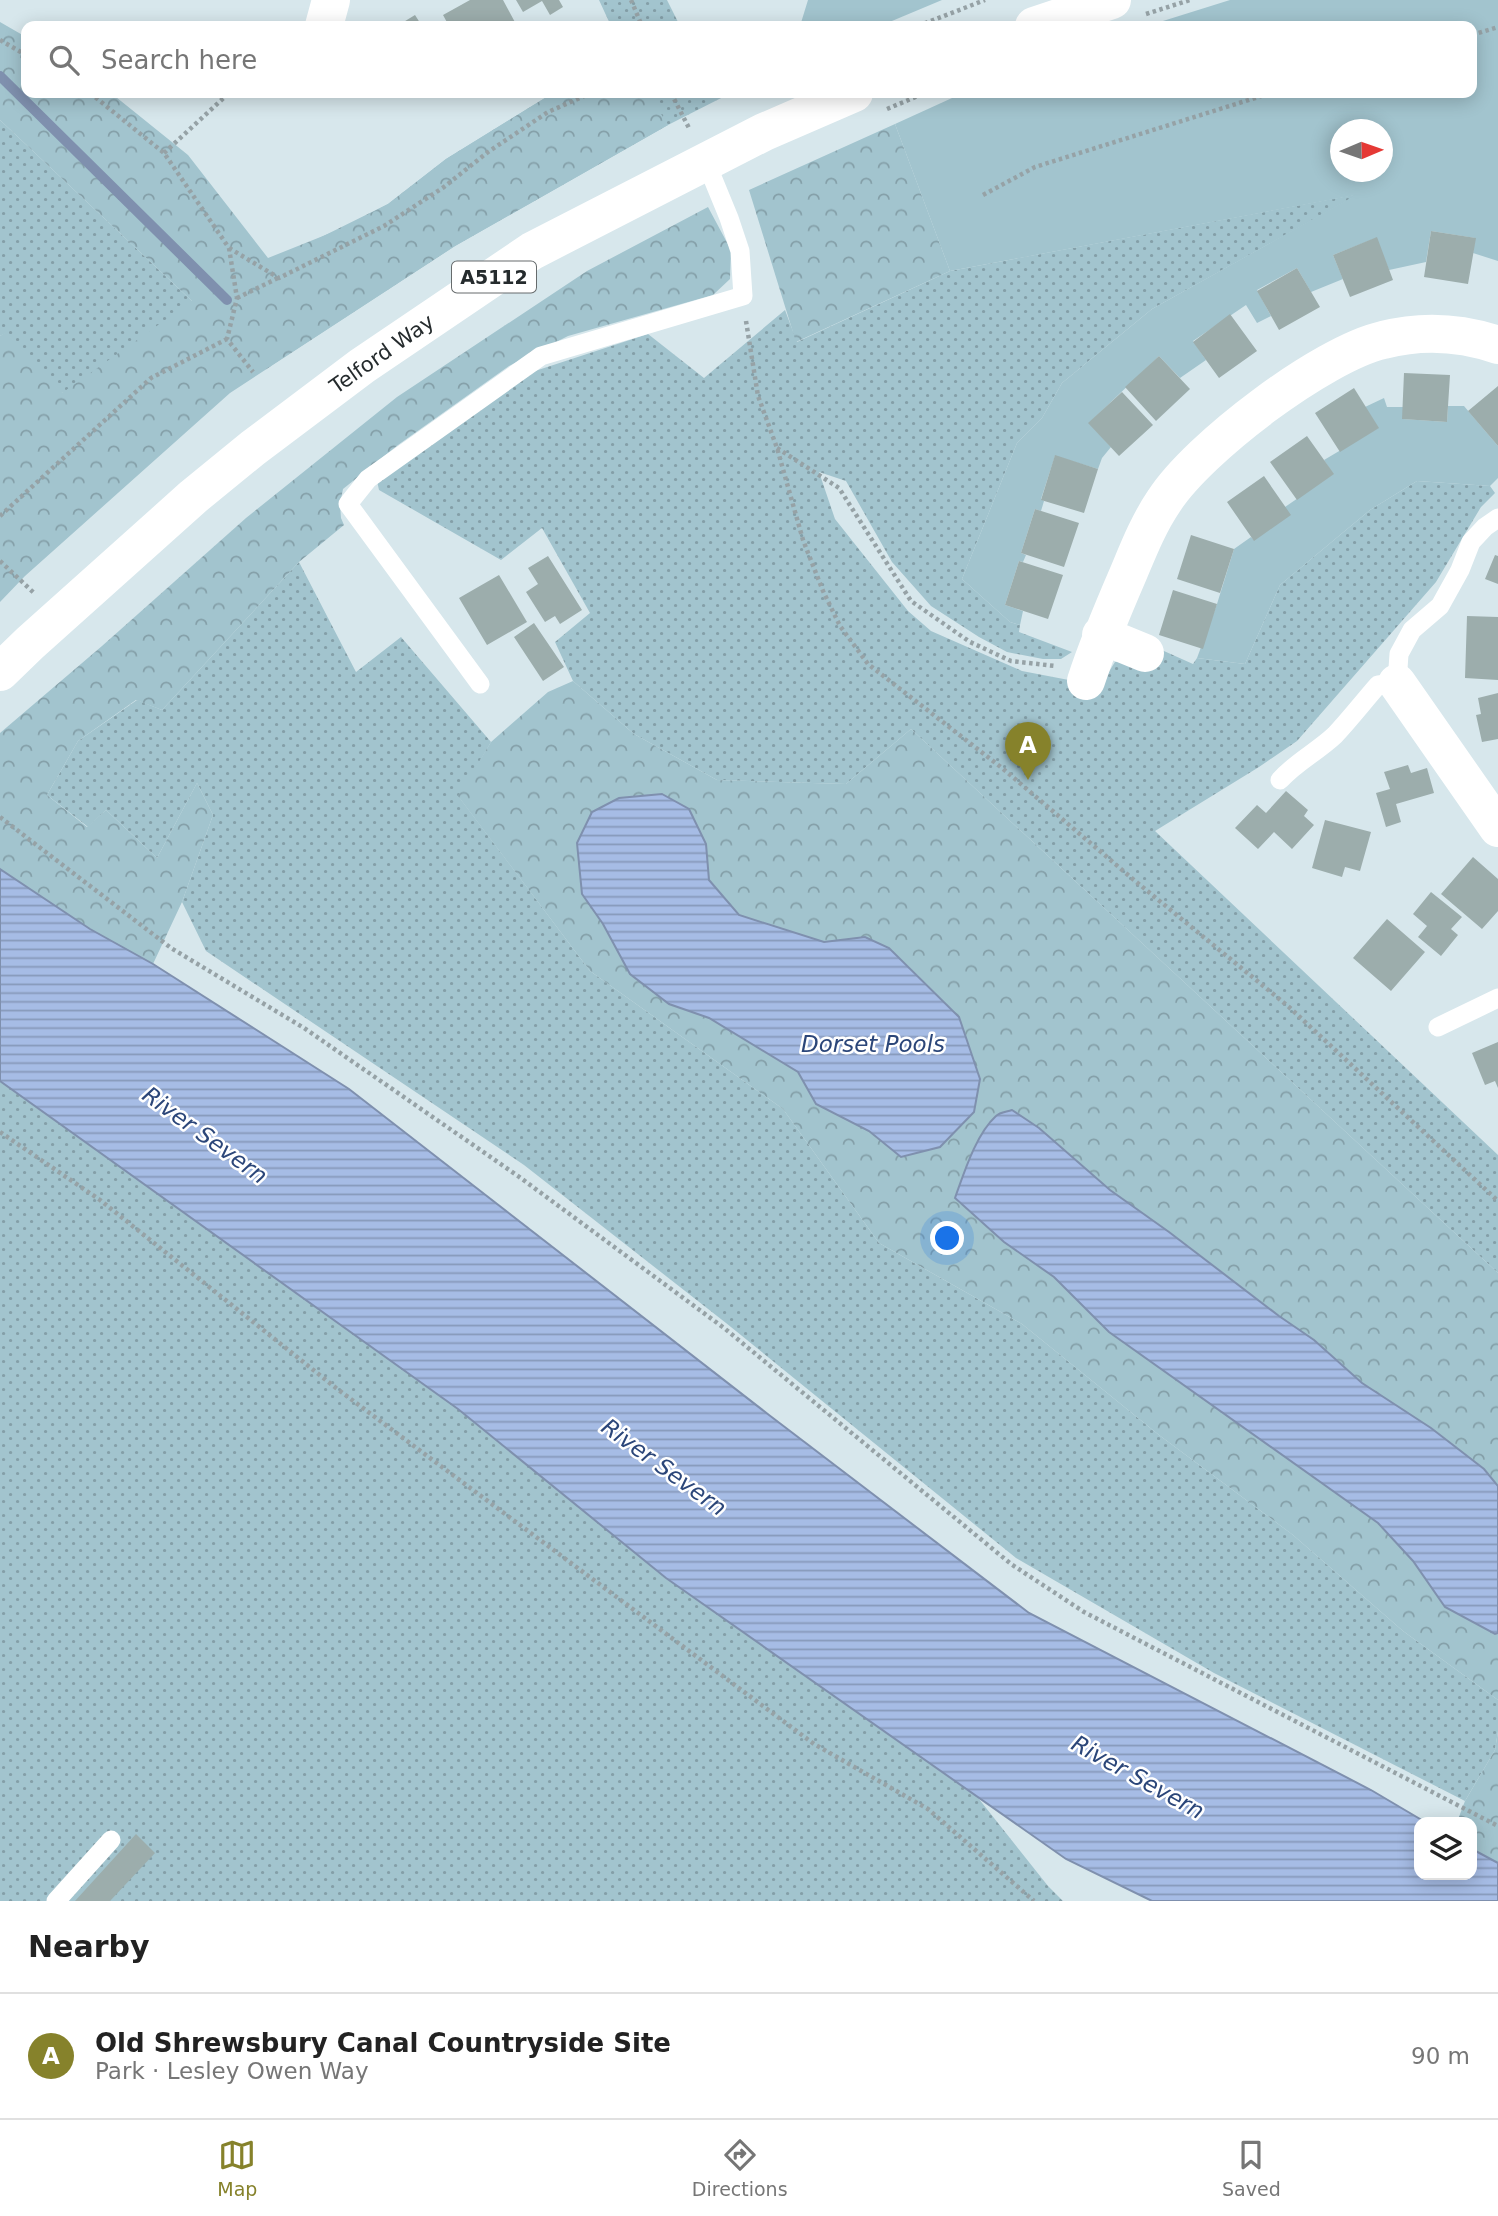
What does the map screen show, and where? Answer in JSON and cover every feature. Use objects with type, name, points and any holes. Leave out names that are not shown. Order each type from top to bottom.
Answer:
[{"type":"main road","points":[[325,21],[331,0]]},
{"type":"main road","points":[[1060,21],[1123,9]]},
{"type":"main road","name":"Telford Way","points":[[0,672],[193,497],[264,440],[362,366],[532,251],[698,146],[764,132],[867,102]]},
{"type":"main road","points":[[1072,674],[1101,635],[1164,500],[1186,473],[1236,427],[1354,349],[1383,340],[1419,334],[1450,333],[1498,345]]},
{"type":"main road","points":[[1101,635],[1145,653]]},
{"type":"main road","points":[[1396,682],[1498,828]]},
{"type":"lane","points":[[480,684],[348,504],[368,479],[541,356],[743,296],[740,251],[698,146]]},
{"type":"lane","points":[[1279,780],[1335,735],[1378,684],[1396,682],[1399,654],[1412,629],[1440,606],[1460,570],[1471,542],[1498,518]]},
{"type":"lane","points":[[1438,1027],[1498,998]]},
{"type":"lane","points":[[56,1901],[111,1840]]},
{"type":"path","points":[[631,0],[640,21]]},
{"type":"path","points":[[931,21],[985,0]]},
{"type":"path","points":[[1123,9],[1190,0]]},
{"type":"path","points":[[1477,33],[1498,27]]},
{"type":"path","points":[[0,40],[21,52]]},
{"type":"path","points":[[96,98],[164,153],[229,248],[279,278]]},
{"type":"path","points":[[164,153],[224,98]]},
{"type":"path","points":[[237,298],[384,226],[444,187],[488,152],[548,112],[580,98]]},
{"type":"path","points":[[674,98],[698,146]]},
{"type":"path","points":[[867,102],[893,98]]},
{"type":"path","points":[[983,195],[1035,167],[1255,98]]},
{"type":"path","points":[[0,516],[151,378],[227,339],[237,298],[229,248]]},
{"type":"path","points":[[743,296],[758,396],[777,448],[803,540],[840,626],[869,664],[1002,768],[1289,1007],[1498,1201]]},
{"type":"path","points":[[227,339],[253,372]]},
{"type":"path","points":[[777,448],[839,488],[911,601],[970,642],[1011,661],[1072,674]]},
{"type":"path","points":[[0,561],[37,596]]},
{"type":"path","points":[[0,817],[170,948],[304,1028],[518,1176],[724,1328],[1000,1555],[1032,1578],[1084,1612],[1498,1826]]},
{"type":"path","points":[[0,1132],[100,1200],[336,1388],[814,1744],[928,1809],[1034,1901]]},
{"type":"green space","points":[[599,0],[667,0],[678,21],[609,21]]},
{"type":"green space","points":[[808,0],[942,0],[892,21],[802,21]]},
{"type":"green space","points":[[1230,0],[1498,0],[1498,261],[1473,253],[1475,238],[1431,231],[1426,262],[1389,270],[1376,238],[1333,255],[1343,279],[1311,292],[1297,268],[1257,290],[1271,316],[1257,323],[1246,305],[1193,341],[1206,360],[1180,378],[1159,356],[1089,423],[1111,447],[1102,458],[1098,469],[1055,456],[1041,499],[1044,501],[1041,511],[1035,509],[1021,553],[1026,555],[1023,562],[1019,561],[1005,605],[1023,611],[1020,625],[1010,622],[962,579],[1017,443],[1042,418],[1062,383],[1152,309],[1356,195],[950,271],[895,124],[952,98],[1477,98],[1477,21],[1163,21]]},
{"type":"green space","points":[[0,22],[21,34],[21,98],[117,98],[188,155],[268,258],[338,230],[388,204],[446,159],[545,98],[651,98],[668,125],[455,246],[230,393],[25,576],[0,602],[0,336],[6,332],[62,393],[192,301],[0,120]]},
{"type":"green space","points":[[545,98],[721,98],[668,125],[455,246],[266,369],[61,393],[6,333],[0,336],[0,120],[192,301],[388,204],[446,159]]},
{"type":"green space","points":[[895,124],[950,271],[796,342],[749,190]]},
{"type":"green space","points":[[1359,194],[1152,309],[1062,383],[1042,418],[1017,443],[962,579],[1010,622],[1020,625],[1019,632],[1072,652],[1061,659],[1043,659],[1007,652],[931,606],[892,562],[846,481],[819,472],[835,519],[908,611],[931,631],[1022,671],[1100,686],[1115,662],[1130,660],[1155,647],[1193,664],[1197,658],[1245,664],[1280,585],[1370,510],[1417,481],[1490,486],[1495,493],[1481,507],[1436,582],[1297,741],[1155,831],[1498,1155],[1498,1273],[911,729],[846,784],[717,780],[634,734],[573,681],[555,642],[590,613],[542,528],[501,560],[379,490],[377,481],[535,371],[648,334],[704,378],[785,310],[797,342],[950,271]]},
{"type":"green space","points":[[708,207],[731,250],[730,279],[713,295],[568,336],[509,366],[398,445],[343,489],[340,504],[344,525],[299,562],[162,710],[136,700],[78,741],[47,795],[87,827],[106,810],[157,858],[197,783],[213,815],[182,902],[153,964],[90,930],[0,869],[0,733],[246,518],[397,397],[587,271]]},
{"type":"green space","points":[[1384,398],[1387,407],[1403,407],[1403,419],[1447,422],[1448,406],[1464,406],[1498,446],[1498,478],[1490,486],[1417,481],[1370,510],[1280,585],[1245,664],[1197,658],[1234,549],[1251,537],[1254,540],[1285,507],[1333,474],[1324,460],[1378,428],[1365,407]]},
{"type":"green space","points":[[299,562],[356,672],[401,637],[491,742],[459,797],[590,971],[783,1109],[879,1243],[1022,1324],[1159,1435],[1293,1535],[1403,1631],[1498,1700],[1495,1750],[1465,1801],[1214,1673],[1016,1558],[726,1323],[524,1165],[206,951],[182,902],[213,815],[197,783],[157,858],[106,810],[88,827],[47,795],[78,741],[137,700],[162,710]]},
{"type":"green space","points":[[573,681],[634,734],[717,780],[846,784],[911,729],[1498,1273],[1498,1700],[1403,1631],[1293,1535],[1159,1435],[1022,1324],[879,1243],[783,1109],[590,971],[458,796],[491,742],[548,692]]},
{"type":"green space","points":[[0,1081],[458,1409],[666,1578],[975,1794],[1063,1901],[0,1901]]},
{"type":"green space","points":[[1498,1731],[1498,1863],[1477,1852],[1477,1817],[1459,1817],[1465,1801],[1495,1750]]},
{"type":"water","name":"Dorset Pools","points":[[662,794],[689,809],[706,844],[709,880],[739,915],[824,942],[865,937],[889,948],[959,1017],[980,1079],[974,1112],[940,1147],[901,1157],[869,1131],[816,1104],[798,1072],[709,1018],[669,1004],[630,974],[603,924],[582,894],[577,843],[592,812],[619,798]]},
{"type":"water","name":"River Severn","points":[[0,869],[90,929],[153,964],[349,1089],[1029,1613],[1371,1790],[1417,1817],[1414,1817],[1414,1880],[1477,1880],[1477,1852],[1498,1863],[1498,1901],[1152,1901],[1066,1859],[666,1578],[458,1409],[0,1081]]},
{"type":"water","points":[[1012,1110],[1039,1128],[1110,1190],[1314,1340],[1362,1383],[1431,1428],[1484,1469],[1498,1486],[1498,1633],[1495,1634],[1445,1607],[1413,1561],[1378,1523],[1109,1332],[1054,1277],[1004,1242],[955,1198],[971,1154],[982,1133],[998,1115]]},
{"type":"building","points":[[470,0],[503,0],[514,21],[446,21],[443,15]]},
{"type":"building","points":[[516,0],[559,0],[563,7],[550,15],[542,1],[523,12]]},
{"type":"building","points":[[415,15],[419,21],[405,21]]},
{"type":"building","points":[[1431,231],[1476,238],[1468,284],[1424,277]]},
{"type":"building","points":[[1377,237],[1393,280],[1350,297],[1333,255]]},
{"type":"building","points":[[1297,268],[1320,307],[1279,330],[1257,291]]},
{"type":"building","points":[[1230,314],[1257,351],[1219,378],[1193,342]]},
{"type":"building","points":[[1159,356],[1190,389],[1156,421],[1125,387]]},
{"type":"building","points":[[1404,373],[1450,375],[1447,422],[1402,419]]},
{"type":"building","points":[[1498,386],[1498,446],[1468,411]]},
{"type":"building","points":[[1354,388],[1379,428],[1340,452],[1315,413]]},
{"type":"building","points":[[1122,392],[1153,425],[1119,456],[1088,423]]},
{"type":"building","points":[[1307,436],[1334,474],[1297,500],[1270,462]]},
{"type":"building","points":[[1055,455],[1098,469],[1084,513],[1041,500]]},
{"type":"building","points":[[1264,476],[1291,515],[1254,541],[1227,502]]},
{"type":"building","points":[[1035,509],[1079,523],[1064,567],[1021,553]]},
{"type":"building","points":[[1191,535],[1234,549],[1220,593],[1177,579]]},
{"type":"building","points":[[1495,555],[1498,556],[1498,584],[1485,579]]},
{"type":"building","points":[[548,556],[582,610],[560,624],[555,616],[545,622],[526,592],[538,584],[528,568]]},
{"type":"building","points":[[1019,561],[1063,575],[1048,619],[1005,605]]},
{"type":"building","points":[[499,575],[527,622],[487,645],[459,598]]},
{"type":"building","points":[[1173,590],[1217,604],[1203,649],[1159,635]]},
{"type":"building","points":[[1467,616],[1498,617],[1498,680],[1465,678]]},
{"type":"building","points":[[534,623],[564,667],[543,681],[514,637]]},
{"type":"building","points":[[1498,693],[1498,739],[1482,742],[1476,715],[1481,714],[1478,698]]},
{"type":"building","points":[[1408,765],[1411,773],[1427,768],[1434,793],[1396,804],[1401,822],[1386,827],[1376,793],[1390,789],[1384,772]]},
{"type":"building","points":[[1286,791],[1308,810],[1304,816],[1314,825],[1292,849],[1274,832],[1258,849],[1235,828],[1257,805],[1266,813]]},
{"type":"building","points":[[1325,820],[1371,832],[1360,871],[1345,867],[1342,877],[1312,868]]},
{"type":"building","points":[[1473,857],[1498,879],[1498,911],[1482,929],[1441,894]]},
{"type":"building","points":[[1431,892],[1462,917],[1451,929],[1458,935],[1441,956],[1418,937],[1427,926],[1413,914]]},
{"type":"building","points":[[1387,919],[1425,952],[1391,991],[1353,958]]},
{"type":"building","points":[[1498,1042],[1498,1088],[1495,1081],[1485,1085],[1472,1053]]},
{"type":"building","points":[[136,1834],[155,1853],[110,1901],[75,1901]]},
{"type":"waterway","points":[[0,76],[21,97]]},
{"type":"waterway","points":[[22,98],[227,300]]},
{"type":"place","name":"Old Shrewsbury Canal Countryside Site","points":[[1028,780]]}]
